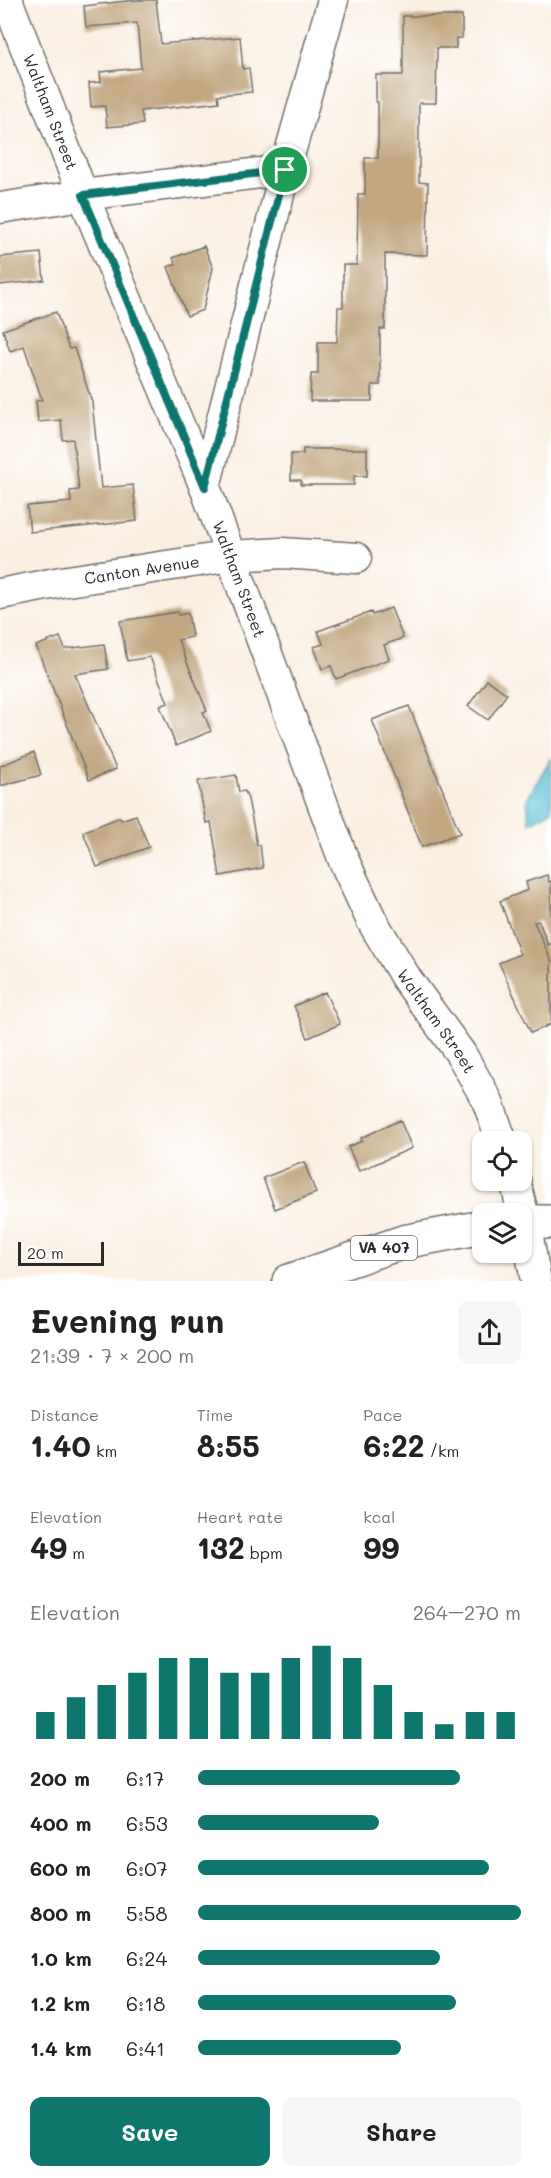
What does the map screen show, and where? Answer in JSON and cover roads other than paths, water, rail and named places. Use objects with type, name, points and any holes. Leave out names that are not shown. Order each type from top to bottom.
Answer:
[{"type":"main road","name":"VA 407","points":[[289,1281],[403,1242],[472,1229]]},
{"type":"street","name":"Waltham Street","points":[[7,0],[83,195],[205,487],[344,861],[372,921],[406,978],[461,1054],[487,1100],[498,1131]]},
{"type":"street","points":[[205,487],[285,170],[333,0]]},
{"type":"street","points":[[0,208],[83,195],[285,170]]},
{"type":"street","name":"Canton Avenue","points":[[0,594],[61,582],[232,556],[282,554],[356,558]]},
{"type":"street","points":[[519,1191],[533,1222],[536,1281]]},
{"type":"water","points":[[551,758],[551,811],[529,823],[527,799]]}]
